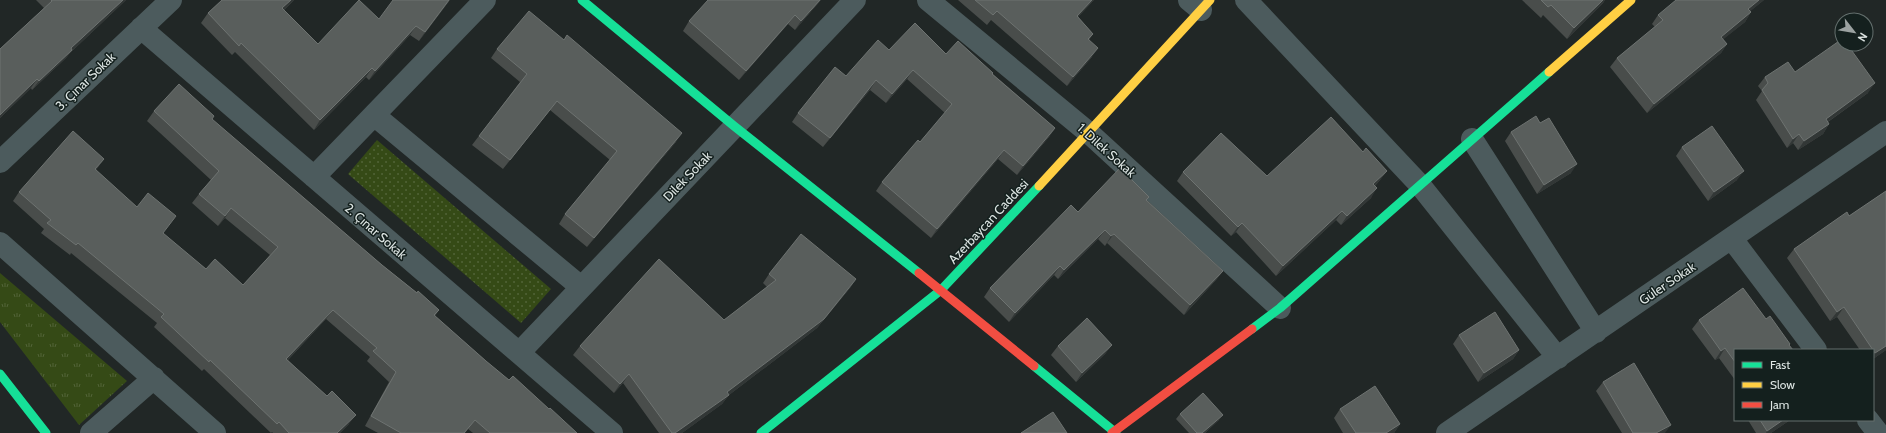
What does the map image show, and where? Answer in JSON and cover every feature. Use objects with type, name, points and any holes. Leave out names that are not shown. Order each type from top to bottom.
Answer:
[{"type":"street","name":"3. Çınar Sokak","points":[[0,162],[171,0]]},
{"type":"street","points":[[314,177],[485,0]]},
{"type":"street","points":[[582,0],[734,126],[941,290],[1114,433],[1280,308],[1627,1]]},
{"type":"street","name":"Dilek Sokak","points":[[519,353],[855,0]]},
{"type":"street","name":"1. Dilek Sokak","points":[[928,0],[1089,133],[1280,308]]},
{"type":"street","points":[[1246,0],[1420,185],[1558,358]]},
{"type":"street","name":"Azerbaycan Caddesi","points":[[761,433],[941,290],[1089,133],[1200,3]]},
{"type":"street","name":"2. Çınar Sokak","points":[[141,28],[612,433]]},
{"type":"street","points":[[374,115],[581,287]]},
{"type":"street","name":"Güler Sokak","points":[[1447,433],[1886,132]]},
{"type":"street","points":[[1472,139],[1596,332]]},
{"type":"street","points":[[1732,239],[1815,349]]},
{"type":"street","points":[[0,243],[215,433]]},
{"type":"street","points":[[1,376],[46,433]]},
{"type":"street","points":[[91,433],[154,378]]},
{"type":"street","points":[[1869,421],[1878,433]]},
{"type":"green space","points":[[377,140],[551,289],[521,323],[348,174]]},
{"type":"green space","points":[[0,273],[127,381],[79,425],[0,322]]},
{"type":"building","points":[[51,0],[123,0],[71,48],[72,50],[39,81],[37,79],[0,115],[0,49],[52,1]]},
{"type":"building","points":[[222,0],[291,0],[282,8],[318,44],[359,0],[379,19],[393,0],[449,0],[425,32],[416,26],[375,71],[372,68],[320,120],[241,43],[239,46],[208,13]]},
{"type":"building","points":[[708,0],[820,0],[801,21],[795,15],[746,71],[689,21]]},
{"type":"building","points":[[975,0],[1092,0],[1077,16],[1093,34],[1088,39],[1098,48],[1073,77],[997,11],[993,15]]},
{"type":"building","points":[[1541,0],[1603,0],[1574,28],[1551,5],[1548,7]]},
{"type":"building","points":[[1676,0],[1759,0],[1748,9],[1751,12],[1721,37],[1727,44],[1654,104],[1617,58],[1663,20],[1658,15]]},
{"type":"building","points":[[529,11],[564,40],[567,35],[682,133],[594,238],[565,214],[617,151],[557,101],[510,160],[479,136],[527,74],[497,49]]},
{"type":"building","points":[[915,23],[946,54],[958,41],[993,73],[992,74],[1055,128],[1023,166],[1004,150],[937,229],[882,182],[918,140],[920,142],[952,104],[913,70],[892,94],[876,80],[830,138],[798,113],[835,67],[846,76],[878,40],[889,50]]},
{"type":"building","points":[[1834,45],[1834,52],[1853,52],[1875,83],[1826,119],[1829,124],[1804,141],[1799,134],[1793,139],[1762,90],[1768,83],[1765,77],[1788,62],[1795,72]]},
{"type":"building","points":[[179,84],[214,116],[212,119],[382,265],[417,293],[418,291],[439,310],[434,315],[486,361],[509,380],[513,376],[577,433],[490,433],[475,420],[464,433],[401,433],[371,416],[396,372],[373,351],[377,348],[333,310],[286,359],[327,396],[332,391],[356,415],[337,433],[289,433],[279,422],[277,424],[210,360],[209,362],[161,317],[164,314],[78,243],[76,245],[47,223],[51,220],[19,192],[73,131],[104,159],[95,169],[137,207],[148,193],[176,216],[163,233],[206,269],[215,259],[243,285],[278,247],[231,208],[225,216],[199,194],[219,171],[154,111]]},
{"type":"building","points":[[1536,116],[1540,123],[1549,118],[1577,164],[1544,185],[1511,132]]},
{"type":"building","points":[[1331,117],[1363,152],[1366,148],[1387,171],[1373,184],[1377,188],[1347,216],[1342,211],[1283,266],[1242,223],[1238,227],[1183,172],[1221,133],[1267,176]]},
{"type":"building","points":[[1712,126],[1744,171],[1714,192],[1682,147]]},
{"type":"building","points":[[1120,168],[1149,197],[1146,200],[1223,271],[1190,305],[1114,234],[1111,236],[1105,230],[1064,270],[1060,266],[1015,313],[990,288],[1071,205],[1078,212]]},
{"type":"building","points":[[1886,191],[1886,346],[1875,353],[1874,349],[1872,349],[1844,307],[1837,312],[1794,249],[1847,212],[1849,216]]},
{"type":"building","points":[[801,234],[856,279],[824,319],[727,392],[729,395],[675,433],[672,433],[629,374],[620,384],[580,346],[659,259],[724,320],[776,280],[769,274]]},
{"type":"building","points":[[1743,288],[1766,319],[1770,316],[1792,349],[1734,349],[1734,361],[1725,348],[1721,351],[1699,320]]},
{"type":"building","points":[[1495,312],[1519,350],[1484,373],[1459,335]]},
{"type":"building","points":[[1087,318],[1112,345],[1082,373],[1058,346]]},
{"type":"building","points":[[1634,363],[1671,425],[1656,433],[1633,433],[1603,382]]},
{"type":"building","points":[[1375,386],[1400,424],[1386,433],[1356,433],[1340,409]]},
{"type":"building","points":[[1203,393],[1223,415],[1202,433],[1197,433],[1180,414]]},
{"type":"building","points":[[1053,412],[1067,433],[1021,433]]},
{"type":"building","points":[[1761,421],[1782,421],[1767,431]]},
{"type":"traffic: fast","points":[[582,0],[734,126],[919,273]]},
{"type":"traffic: fast","points":[[1252,329],[1280,308],[1549,72]]},
{"type":"traffic: fast","points":[[761,433],[941,290],[1039,186]]},
{"type":"traffic: fast","points":[[1034,366],[1116,433]]},
{"type":"traffic: fast","points":[[0,374],[46,433]]},
{"type":"traffic: slow","points":[[1039,186],[1210,0]]},
{"type":"traffic: slow","points":[[1549,72],[1631,0]]},
{"type":"traffic: jam","points":[[919,273],[1034,366]]},
{"type":"traffic: jam","points":[[1112,433],[1252,329]]}]
